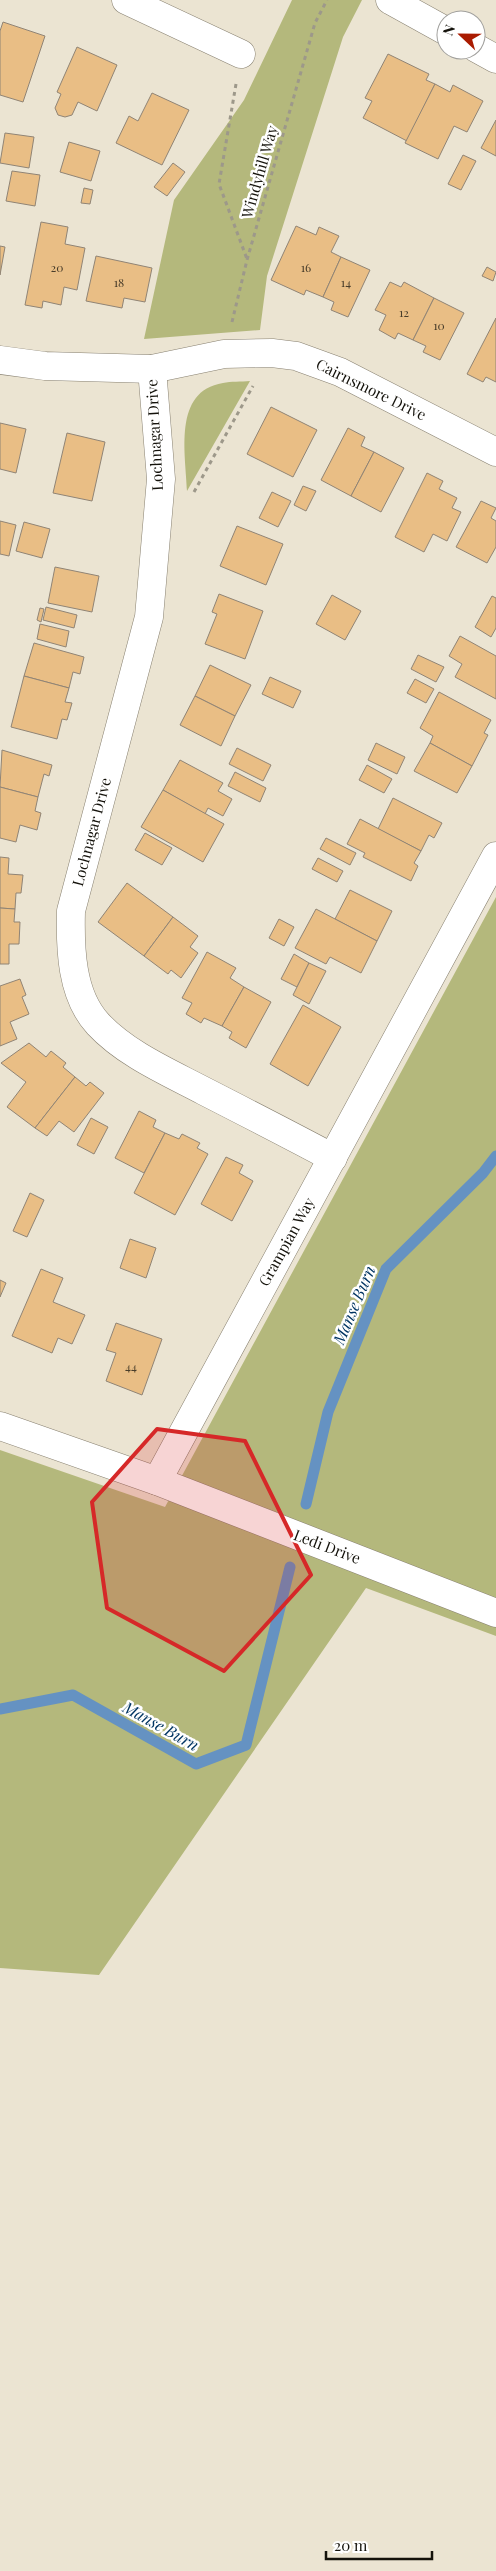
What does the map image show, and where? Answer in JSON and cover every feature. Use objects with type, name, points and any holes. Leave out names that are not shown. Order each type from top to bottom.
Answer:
[{"type":"street","points":[[126,0],[241,54]]},
{"type":"street","points":[[390,0],[436,25]]},
{"type":"street","name":"Cairnsmore Drive","points":[[0,360],[45,366],[152,369],[224,354],[272,353],[303,358],[340,372],[496,452]]},
{"type":"street","name":"Lochnagar Drive","points":[[152,369],[161,479],[149,618],[71,911],[70,954],[83,998],[97,1023],[125,1046],[154,1065],[333,1158]]},
{"type":"street","name":"Grampian Way","points":[[157,1481],[496,856]]},
{"type":"street","points":[[0,1426],[157,1481]]},
{"type":"street","name":"Ledi Drive","points":[[157,1481],[496,1613]]},
{"type":"path","name":"Windyhill Way","points":[[224,354],[247,260],[315,23],[327,0]]},
{"type":"path","points":[[241,54],[219,184],[247,260]]},
{"type":"path","points":[[157,517],[183,511],[272,353]]},
{"type":"highlighted area","points":[[157,1429],[245,1441],[311,1575],[224,1671],[107,1608],[92,1502]]},
{"type":"green space","points":[[292,0],[362,0],[343,37],[267,276],[260,330],[144,339],[174,200],[244,100]]},
{"type":"green space","points":[[250,381],[187,491],[186,426],[189,411],[196,398],[207,388],[229,382]]},
{"type":"green space","points":[[496,897],[496,1636],[366,1588],[99,1975],[0,1968],[0,1450],[165,1507]]},
{"type":"building","points":[[3,22],[45,36],[23,102],[0,95],[0,31]]},
{"type":"building","points":[[77,47],[117,65],[97,111],[78,102],[72,115],[65,117],[58,115],[55,108],[61,94],[57,92]]},
{"type":"building","points":[[388,54],[429,74],[426,80],[435,84],[407,141],[363,118],[372,101],[365,98]]},
{"type":"building","points":[[435,84],[450,92],[453,85],[483,101],[467,132],[454,126],[438,159],[405,143]]},
{"type":"building","points":[[152,93],[189,110],[162,165],[116,143],[129,116],[138,121]]},
{"type":"building","points":[[496,120],[496,156],[481,148]]},
{"type":"building","points":[[5,133],[34,137],[29,168],[0,163]]},
{"type":"building","points":[[69,142],[100,151],[91,181],[60,172]]},
{"type":"building","points":[[463,155],[476,161],[461,190],[448,184]]},
{"type":"building","points":[[173,163],[185,172],[167,196],[154,187]]},
{"type":"building","points":[[12,171],[40,175],[35,206],[6,201]]},
{"type":"building","points":[[84,188],[93,190],[90,204],[81,203]]},
{"type":"building","points":[[41,222],[68,227],[65,244],[85,248],[77,290],[64,287],[61,305],[43,301],[42,308],[25,305]]},
{"type":"building","points":[[296,226],[316,235],[319,227],[339,236],[331,252],[341,257],[323,297],[306,290],[304,295],[271,280]]},
{"type":"building","points":[[0,246],[5,247],[0,275]]},
{"type":"building","points":[[96,256],[152,268],[145,302],[124,298],[122,308],[86,301]]},
{"type":"building","points":[[341,257],[370,270],[348,317],[331,310],[334,302],[323,297]]},
{"type":"building","points":[[487,267],[496,272],[493,281],[482,276]]},
{"type":"building","points":[[390,282],[401,287],[404,282],[434,298],[413,340],[398,333],[395,339],[379,330],[386,315],[375,310]]},
{"type":"building","points":[[434,298],[464,313],[440,360],[423,352],[426,346],[413,340]]},
{"type":"building","points":[[496,318],[496,382],[486,377],[483,382],[467,374]]},
{"type":"building","points":[[271,407],[317,430],[293,477],[247,454]]},
{"type":"building","points":[[0,423],[26,429],[16,473],[0,469]]},
{"type":"building","points":[[348,428],[365,437],[361,446],[374,452],[351,496],[321,480]]},
{"type":"building","points":[[67,433],[105,442],[92,501],[53,493]]},
{"type":"building","points":[[374,452],[404,468],[381,512],[351,496]]},
{"type":"building","points":[[427,473],[443,481],[439,489],[457,498],[452,508],[461,512],[447,541],[433,534],[424,552],[395,537]]},
{"type":"building","points":[[303,486],[316,491],[306,511],[294,505]]},
{"type":"building","points":[[272,492],[291,501],[278,527],[259,518]]},
{"type":"building","points":[[481,501],[496,508],[491,518],[496,521],[496,547],[487,563],[456,547]]},
{"type":"building","points":[[0,521],[16,525],[9,556],[0,554]]},
{"type":"building","points":[[24,522],[50,529],[42,558],[16,551]]},
{"type":"building","points":[[237,526],[283,544],[266,585],[220,566]]},
{"type":"building","points":[[55,567],[99,576],[92,612],[48,603]]},
{"type":"building","points":[[219,594],[263,611],[245,659],[205,644],[217,614],[212,612]]},
{"type":"building","points":[[332,595],[361,611],[345,640],[316,624]]},
{"type":"building","points":[[492,596],[496,598],[496,628],[491,637],[475,627]]},
{"type":"building","points":[[46,607],[77,615],[74,628],[43,620]]},
{"type":"building","points":[[40,608],[44,609],[41,622],[37,620]]},
{"type":"building","points":[[40,624],[69,631],[66,647],[37,639]]},
{"type":"building","points":[[460,636],[496,656],[496,699],[455,677],[462,664],[449,656]]},
{"type":"building","points":[[34,643],[84,657],[80,674],[73,672],[69,688],[24,676]]},
{"type":"building","points":[[418,655],[444,667],[436,682],[411,669]]},
{"type":"building","points":[[210,665],[251,685],[235,716],[195,696]]},
{"type":"building","points":[[24,676],[69,688],[65,702],[72,703],[67,720],[62,719],[57,739],[11,727]]},
{"type":"building","points":[[270,677],[301,691],[293,708],[262,694]]},
{"type":"building","points":[[415,679],[434,689],[426,703],[407,693]]},
{"type":"building","points":[[439,692],[491,720],[484,733],[488,735],[472,766],[430,743],[433,736],[420,728]]},
{"type":"building","points":[[195,696],[235,716],[221,746],[180,725]]},
{"type":"building","points":[[376,743],[405,757],[397,774],[368,760]]},
{"type":"building","points":[[430,743],[472,766],[457,793],[414,771]]},
{"type":"building","points":[[237,748],[271,765],[263,781],[229,764]]},
{"type":"building","points":[[2,750],[52,765],[49,776],[44,774],[38,797],[0,787]]},
{"type":"building","points":[[180,760],[223,783],[218,791],[232,799],[223,816],[208,808],[205,814],[163,790]]},
{"type":"building","points":[[367,765],[392,779],[384,793],[359,780]]},
{"type":"building","points":[[235,772],[266,788],[260,802],[228,786]]},
{"type":"building","points":[[0,787],[38,797],[35,811],[41,813],[37,830],[20,825],[16,842],[0,838]]},
{"type":"building","points":[[163,790],[224,824],[203,862],[141,827]]},
{"type":"building","points":[[393,798],[442,823],[434,838],[429,835],[421,851],[378,829]]},
{"type":"building","points":[[360,819],[421,851],[414,863],[418,866],[411,881],[363,857],[365,853],[347,844]]},
{"type":"building","points":[[145,833],[172,848],[162,865],[135,850]]},
{"type":"building","points":[[326,838],[356,853],[350,865],[320,849]]},
{"type":"building","points":[[0,857],[9,858],[8,874],[23,875],[21,893],[16,893],[15,909],[0,908]]},
{"type":"building","points":[[318,858],[343,871],[337,882],[312,869]]},
{"type":"building","points":[[127,883],[173,917],[144,956],[98,922]]},
{"type":"building","points":[[350,890],[392,911],[377,941],[335,919]]},
{"type":"building","points":[[0,908],[15,909],[14,922],[20,922],[19,944],[9,944],[9,964],[0,964]]},
{"type":"building","points":[[316,909],[377,941],[361,973],[330,957],[326,964],[295,948]]},
{"type":"building","points":[[173,917],[198,936],[190,947],[198,953],[181,978],[171,970],[168,974],[144,956]]},
{"type":"building","points":[[279,919],[294,927],[284,946],[269,938]]},
{"type":"building","points":[[207,952],[236,968],[230,978],[244,987],[222,1026],[204,1018],[201,1023],[186,1014],[192,1003],[182,998]]},
{"type":"building","points":[[294,954],[309,963],[297,987],[281,979]]},
{"type":"building","points":[[309,963],[326,971],[309,1004],[293,995]]},
{"type":"building","points":[[20,979],[26,995],[22,997],[29,1014],[10,1022],[17,1039],[0,1046],[0,986]]},
{"type":"building","points":[[244,987],[271,1002],[246,1048],[229,1038],[232,1032],[222,1026]]},
{"type":"building","points":[[303,1005],[341,1027],[308,1086],[270,1064]]},
{"type":"building","points":[[29,1043],[46,1057],[51,1051],[66,1063],[63,1067],[75,1077],[35,1128],[7,1107],[26,1082],[1,1063]]},
{"type":"building","points":[[75,1077],[86,1086],[90,1082],[104,1093],[74,1132],[59,1121],[47,1136],[35,1128]]},
{"type":"building","points":[[139,1111],[156,1120],[153,1127],[165,1133],[144,1173],[115,1158]]},
{"type":"building","points":[[91,1118],[108,1127],[94,1154],[77,1145]]},
{"type":"building","points":[[165,1133],[179,1139],[182,1134],[200,1143],[197,1148],[208,1154],[175,1215],[134,1193]]},
{"type":"building","points":[[226,1157],[243,1165],[239,1173],[253,1181],[232,1221],[201,1204]]},
{"type":"building","points":[[30,1193],[44,1200],[27,1237],[13,1231]]},
{"type":"building","points":[[130,1239],[156,1248],[146,1278],[120,1268]]},
{"type":"building","points":[[41,1269],[63,1278],[53,1302],[85,1315],[72,1344],[58,1338],[52,1353],[12,1336]]},
{"type":"building","points":[[0,1280],[6,1283],[0,1297]]},
{"type":"building","points":[[116,1323],[162,1339],[142,1395],[106,1381],[116,1353],[106,1350]]},
{"type":"waterway","name":"Manse Burn","points":[[306,1504],[328,1412],[386,1269],[483,1173],[496,1156]]},
{"type":"waterway","name":"Manse Burn","points":[[0,1709],[73,1695],[196,1764],[246,1745],[290,1567]]}]
